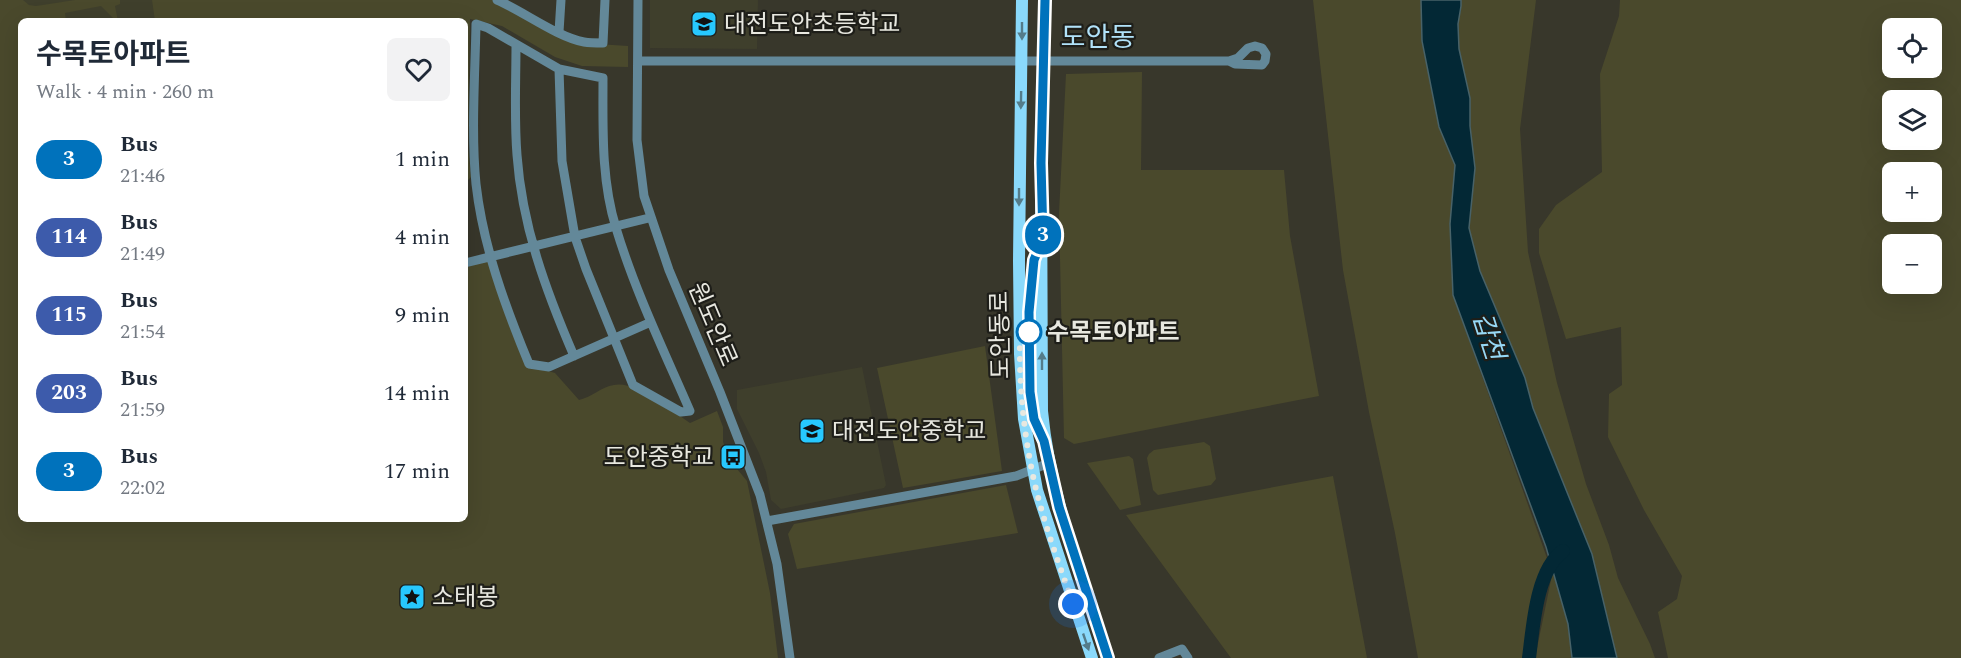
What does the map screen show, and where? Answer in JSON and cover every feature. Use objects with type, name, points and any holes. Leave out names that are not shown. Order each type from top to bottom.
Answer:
[{"type":"main road","name":"도안동로","points":[[1022,0],[1020,354],[1024,419],[1032,470],[1067,586],[1092,658]]},
{"type":"main road","name":"도안동로","points":[[1045,0],[1041,163],[1044,441],[1059,507],[1108,658]]},
{"type":"street","points":[[497,0],[518,4],[559,32],[582,41],[603,43],[605,0]]},
{"type":"street","points":[[559,32],[561,0]]},
{"type":"street","name":"원도안로","points":[[638,0],[638,154],[649,218],[747,462],[767,521],[777,564],[790,658]]},
{"type":"street","points":[[560,69],[561,161],[574,237],[614,338],[633,384],[681,412],[690,411],[651,322],[616,228],[604,162],[603,78],[560,69],[488,28],[476,24],[476,183],[490,257],[505,305],[529,364],[549,367],[614,338],[651,322]]},
{"type":"street","points":[[516,45],[517,155],[525,213],[532,247],[574,356]]},
{"type":"street","points":[[638,61],[1229,61]]},
{"type":"street","points":[[468,187],[476,183]]},
{"type":"street","points":[[468,262],[616,228],[649,218]]},
{"type":"street","points":[[767,521],[1016,476],[1049,462]]},
{"type":"street","points":[[1159,658],[1182,649],[1188,658]]},
{"type":"shaded area","points":[[0,0],[238,0],[235,18],[18,18]]},
{"type":"shaded area","points":[[0,0],[23,0],[29,5],[36,6],[75,0],[120,0],[120,4],[115,6],[117,18],[113,18],[101,6],[65,13],[66,18],[18,18],[18,522],[468,522],[468,267],[487,260],[528,365],[555,373],[579,400],[609,386],[623,385],[654,398],[690,423],[717,411],[723,427],[723,442],[733,464],[747,481],[770,593],[778,658],[0,658]]},
{"type":"shaded area","points":[[152,0],[495,0],[582,43],[628,46],[628,67],[582,66],[555,57],[502,26],[470,19],[468,149],[468,18],[155,18]]},
{"type":"shaded area","name":"대전도안초등학교","points":[[650,0],[758,0],[757,49],[650,48]]},
{"type":"shaded area","points":[[1313,0],[1421,0],[1422,41],[1439,127],[1455,165],[1450,224],[1453,295],[1547,558],[1530,607],[1524,658],[1418,658],[1343,270]]},
{"type":"shaded area","points":[[1461,0],[1536,0],[1520,129],[1528,252],[1557,383],[1586,484],[1609,545],[1618,578],[1655,658],[1617,658],[1592,554],[1533,408],[1525,378],[1480,271],[1469,228],[1475,168],[1470,126],[1470,98],[1459,49],[1458,24]]},
{"type":"shaded area","points":[[1620,0],[1961,0],[1961,658],[1668,658],[1658,612],[1677,599],[1682,576],[1644,510],[1608,437],[1609,394],[1622,385],[1621,327],[1566,339],[1539,253],[1539,229],[1556,205],[1602,172],[1600,74],[1619,16]]},
{"type":"shaded area","points":[[1142,72],[1141,170],[1284,170],[1290,236],[1319,396],[1074,444],[1064,438],[1059,213],[1066,74]]},
{"type":"shaded area","points":[[468,149],[471,177],[468,180]]},
{"type":"shaded area","points":[[985,346],[1002,471],[903,488],[877,368]]},
{"type":"shaded area","name":"대전도안중학교","points":[[862,367],[886,485],[884,488],[781,509],[771,500],[766,472],[759,453],[737,409],[737,390]]},
{"type":"shaded area","points":[[1204,442],[1210,446],[1216,479],[1211,485],[1158,495],[1153,490],[1147,458],[1149,454],[1154,450]]},
{"type":"shaded area","points":[[1129,456],[1133,459],[1141,505],[1120,510],[1087,463]]},
{"type":"shaded area","points":[[1333,476],[1367,658],[1231,658],[1126,515]]},
{"type":"shaded area","points":[[1006,485],[1018,533],[797,569],[788,534],[794,524]]},
{"type":"shaded area","points":[[1553,570],[1568,624],[1572,658],[1535,658]]},
{"type":"water","name":"갑천","points":[[1421,0],[1461,0],[1458,24],[1459,49],[1470,98],[1470,126],[1475,168],[1469,228],[1480,271],[1525,378],[1533,408],[1592,554],[1617,658],[1572,658],[1568,624],[1546,547],[1453,295],[1450,224],[1455,165],[1439,127],[1422,41]]},
{"type":"waterway","points":[[1529,658],[1534,616],[1541,585],[1554,560],[1563,551]]},
{"type":"bus line","name":"3","points":[[1045,0],[1041,163],[1043,238],[1034,260],[1029,312],[1030,392],[1034,419],[1044,441],[1059,507],[1108,658]]},
{"type":"place","name":"대전도안초등학교","points":[[704,24]]},
{"type":"place","name":"수목토아파트","points":[[1029,332]]},
{"type":"place","name":"대전도안중학교","points":[[812,431]]},
{"type":"place","name":"도안중학교","points":[[733,457]]},
{"type":"place","name":"소태봉","points":[[412,597]]},
{"type":"district","name":"도안동","points":[[1098,37]]},
{"type":"route","points":[[1029,332],[1020,337],[1026,436],[1037,490],[1073,604]]}]
